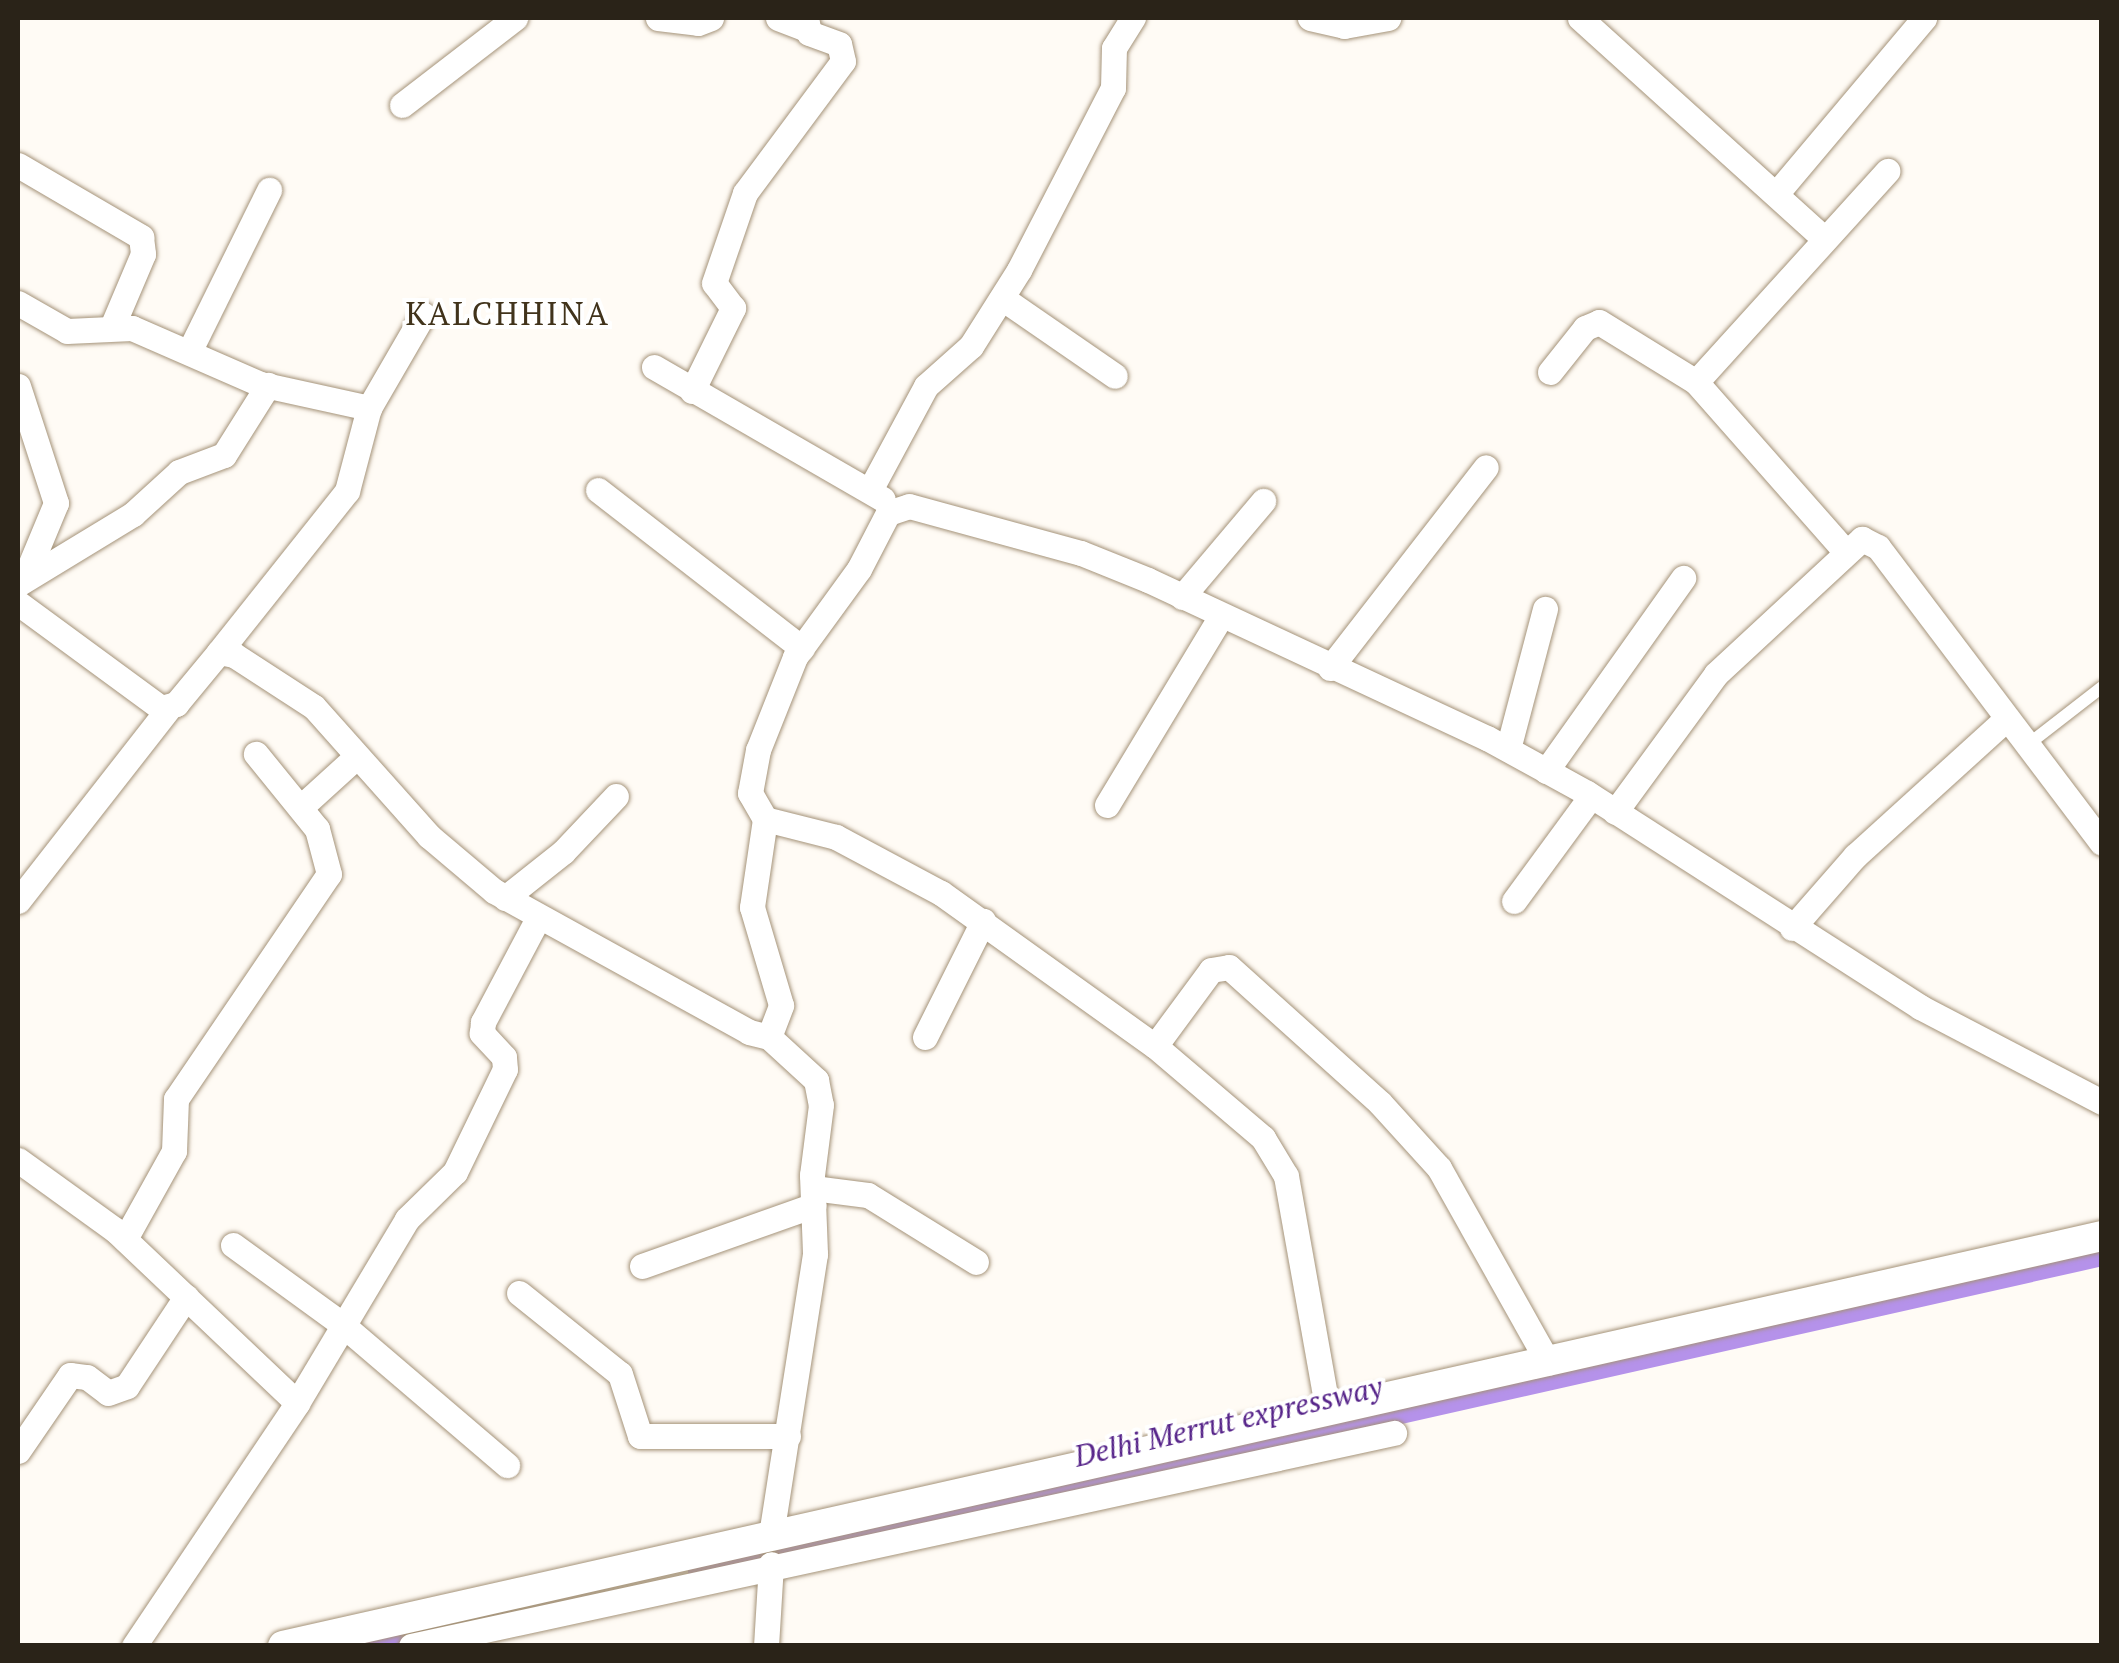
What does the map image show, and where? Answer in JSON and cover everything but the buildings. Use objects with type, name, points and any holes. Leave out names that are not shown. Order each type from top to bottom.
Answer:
[{"type":"street","points":[[402,105],[515,18]]},
{"type":"street","points":[[658,18],[698,23],[710,18]]},
{"type":"street","points":[[692,391],[734,308],[714,282],[745,193],[843,61],[839,44],[806,24],[778,18]]},
{"type":"street","points":[[870,490],[926,386],[971,346],[1002,298],[1113,88],[1114,48],[1133,18]]},
{"type":"street","points":[[1310,18],[1344,26],[1388,18]]},
{"type":"street","points":[[1580,18],[1824,239]]},
{"type":"street","points":[[1776,194],[1924,18]]},
{"type":"street","points":[[18,165],[141,237],[143,254],[112,327]]},
{"type":"street","points":[[1696,382],[1887,171]]},
{"type":"street","points":[[189,352],[269,190]]},
{"type":"street","points":[[1002,298],[1115,376]]},
{"type":"street","points":[[20,309],[66,331],[132,328],[268,385],[368,408]]},
{"type":"street","points":[[18,901],[169,708],[219,652],[347,491],[368,408],[423,315]]},
{"type":"street","points":[[1550,372],[1585,328],[1599,322],[1696,382],[1845,551]]},
{"type":"street","points":[[654,367],[895,506],[1081,554],[1508,749],[1591,796],[1920,1008],[2102,1102]]},
{"type":"street","points":[[20,589],[124,520],[179,472],[224,455],[268,385]]},
{"type":"street","points":[[18,386],[56,503],[20,589]]},
{"type":"street","points":[[1330,668],[1486,467]]},
{"type":"street","points":[[598,490],[802,648]]},
{"type":"street","points":[[1182,597],[1263,501]]},
{"type":"street","points":[[895,506],[781,681],[750,785],[750,798],[764,818],[836,836],[983,921],[1234,1108],[1278,1157],[1328,1411]]},
{"type":"street","points":[[1615,812],[1704,687],[1862,539],[1878,547],[2102,843]]},
{"type":"street","points":[[1546,771],[1683,578]]},
{"type":"street","points":[[20,589],[145,701],[169,708]]},
{"type":"street","points":[[1508,749],[1545,609]]},
{"type":"street","points":[[1107,806],[1221,616]]},
{"type":"street","points":[[219,652],[302,696],[429,836],[505,898],[750,1032],[769,1036],[820,1090],[815,1254],[771,1549],[766,1646]]},
{"type":"street","points":[[1792,928],[1855,856],[2006,719]]},
{"type":"street","points":[[125,1239],[174,1151],[176,1099],[326,882],[324,845],[301,807],[256,754]]},
{"type":"street","points":[[301,807],[356,757]]},
{"type":"street","points":[[505,898],[563,852],[616,796]]},
{"type":"street","points":[[1514,901],[1591,796]]},
{"type":"street","points":[[764,818],[752,907],[781,1005],[769,1036]]},
{"type":"street","points":[[134,1646],[297,1404],[407,1219],[455,1172],[500,1085],[504,1057],[486,1041],[484,1022],[538,918]]},
{"type":"street","points":[[924,1036],[983,921]]},
{"type":"street","points":[[1155,1046],[1211,970],[1229,968],[1380,1103],[1439,1168],[1548,1362]]},
{"type":"street","points":[[18,1160],[125,1239],[297,1404]]},
{"type":"street","points":[[642,1266],[814,1197],[868,1195],[976,1262]]},
{"type":"street","points":[[411,1646],[771,1549],[1328,1411],[2102,1236]]},
{"type":"street","points":[[233,1246],[343,1325],[507,1465]]},
{"type":"street","points":[[518,1292],[620,1374],[640,1436],[788,1436]]},
{"type":"street","points":[[18,1451],[70,1375],[78,1372],[108,1393],[127,1386],[186,1297]]},
{"type":"street","points":[[283,1646],[1394,1432]]},
{"type":"lane","points":[[2026,746],[2102,687]]},
{"type":"waterway","name":"Delhi Merrut expressway","points":[[699,1571],[2102,1255]]},
{"type":"waterway","name":"Delhi Merrut expressway","points":[[368,1646],[428,1632]]},
{"type":"district","name":"KALCHHINA","points":[[508,313]]}]
